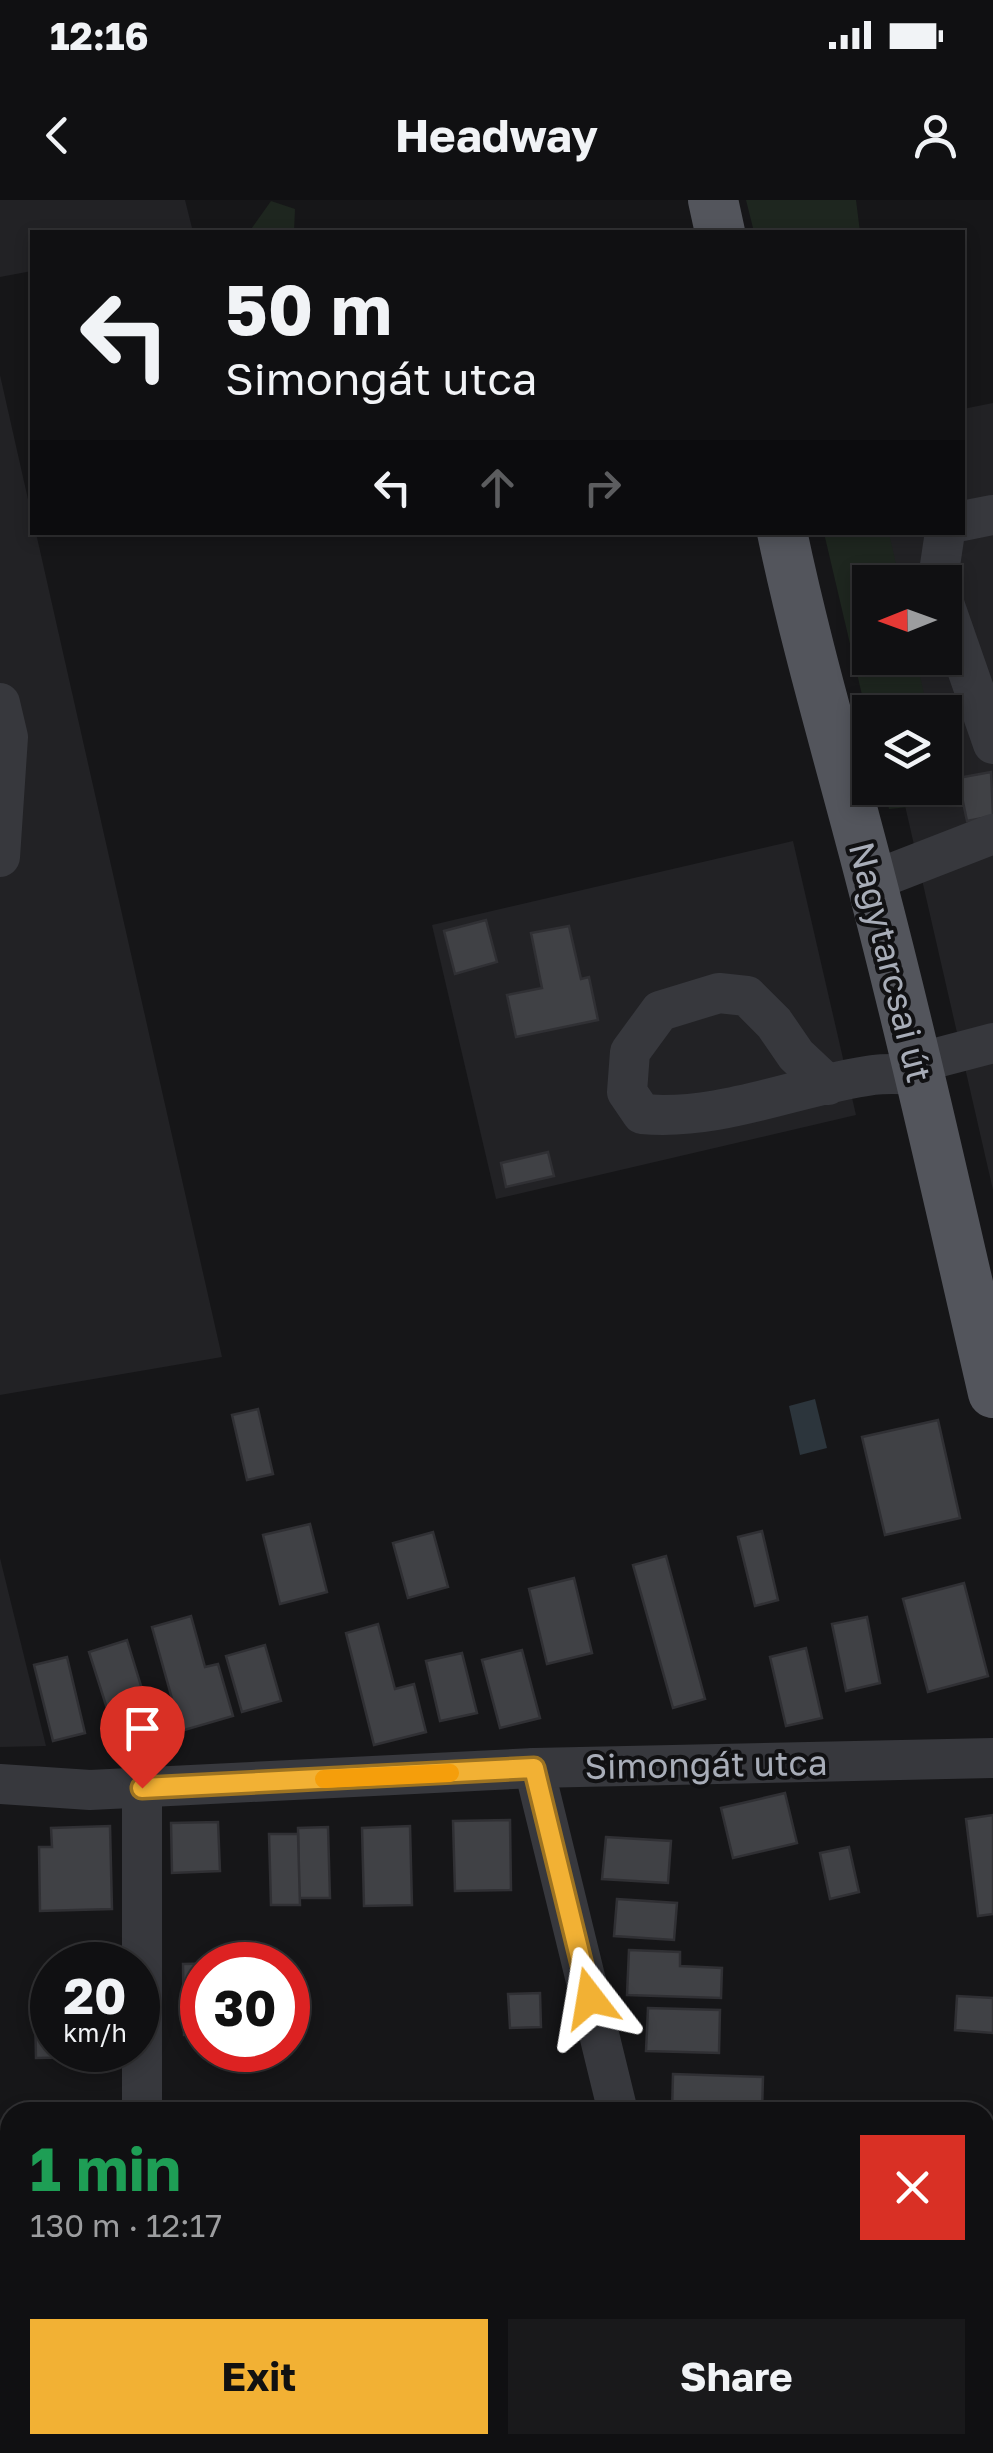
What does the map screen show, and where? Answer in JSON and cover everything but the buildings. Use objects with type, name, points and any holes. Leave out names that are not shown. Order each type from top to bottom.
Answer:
[{"type":"main road","points":[[713,200],[720,230]]},
{"type":"main road","name":"Nagytarcsai út","points":[[783,535],[800,620],[872,881],[918,1069],[978,1264],[993,1393]]},
{"type":"street","points":[[965,520],[993,515]]},
{"type":"street","points":[[941,565],[945,535]]},
{"type":"street","points":[[962,655],[993,744]]},
{"type":"street","points":[[0,704],[8,736],[0,857]]},
{"type":"street","points":[[872,881],[993,834]]},
{"type":"street","points":[[828,1084],[796,1055],[747,996],[719,992],[660,1010],[630,1052],[627,1092],[642,1114],[674,1117],[877,1074],[918,1069],[993,1044]]},
{"type":"street","name":"Simongát utca","points":[[0,1784],[90,1790],[534,1768],[993,1758]]},
{"type":"street","points":[[534,1768],[616,2102]]},
{"type":"street","points":[[142,1788],[142,2102]]},
{"type":"shaded area","points":[[0,200],[185,200],[192,230],[30,230],[30,271],[0,277]]},
{"type":"shaded area","points":[[746,200],[856,200],[860,230],[754,230]]},
{"type":"shaded area","points":[[271,201],[295,209],[294,230],[250,230]]},
{"type":"shaded area","points":[[0,375],[30,508],[30,535],[36,535],[222,1357],[0,1395]]},
{"type":"shaded area","points":[[993,403],[993,1190],[905,805],[962,805],[962,695],[880,695],[875,675],[962,675],[962,565],[861,565],[844,535],[965,535],[965,409]]},
{"type":"shaded area","points":[[824,535],[889,535],[896,565],[852,565],[852,652]]},
{"type":"shaded area","points":[[857,675],[920,675],[924,695],[862,695]]},
{"type":"shaded area","points":[[888,805],[928,805],[889,809]]},
{"type":"shaded area","points":[[793,841],[856,1115],[496,1199],[432,925]]},
{"type":"shaded area","points":[[815,1399],[827,1448],[800,1455],[789,1406]]},
{"type":"shaded area","points":[[0,1558],[46,1746],[0,1747]]},
{"type":"slow traffic","points":[[324,1779],[450,1773]]},
{"type":"route","points":[[142,1788],[534,1768],[590,1998]]}]
